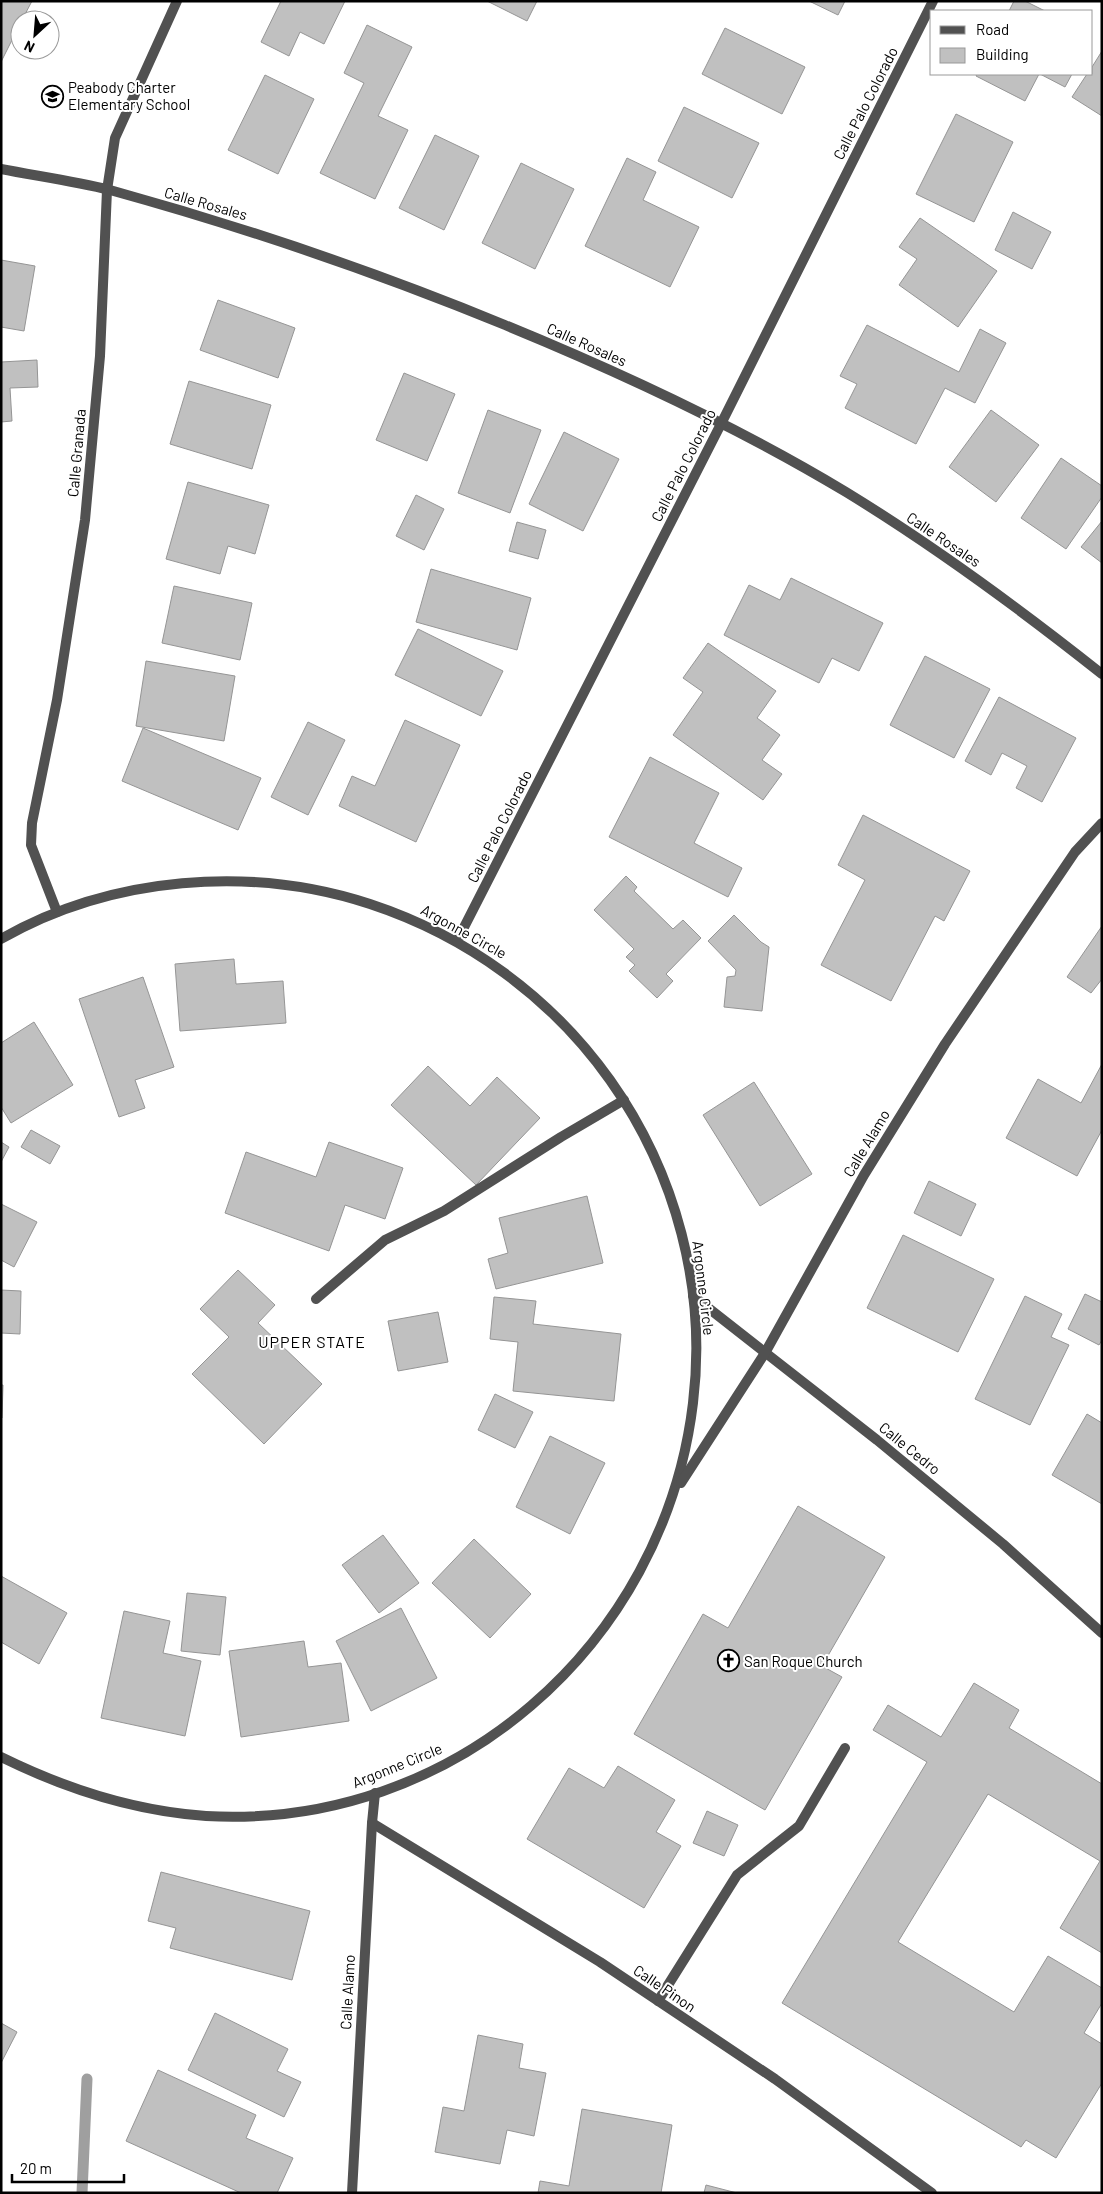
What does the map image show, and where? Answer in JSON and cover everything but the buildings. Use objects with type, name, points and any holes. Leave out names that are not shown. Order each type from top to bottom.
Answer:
[{"type":"street","name":"Calle Granada","points":[[56,912],[31,845],[32,823],[57,700],[84,520],[100,356],[107,190],[115,138],[177,1]]},
{"type":"street","name":"Calle Palo Colorado","points":[[457,941],[722,422],[932,1]]},
{"type":"street","name":"Calle Rosales","points":[[1,169],[107,190],[266,236],[422,291],[575,354],[722,422],[846,492],[943,554],[1036,621],[1102,674]]},
{"type":"street","name":"Calle Alamo","points":[[676,1492],[765,1353],[864,1175],[945,1044],[1075,852],[1102,823]]},
{"type":"street","name":"Argonne Circle","points":[[1,938],[56,912],[113,894],[171,884],[230,881],[289,885],[347,896],[404,915],[457,941],[506,972],[550,1010],[590,1052],[624,1100],[653,1151],[674,1205],[689,1261],[696,1319],[696,1377],[689,1435],[676,1492],[652,1550],[626,1597],[584,1655],[539,1700],[488,1739],[434,1770],[375,1793],[321,1807],[264,1815],[208,1816],[151,1810],[96,1797],[43,1778],[1,1757]]},
{"type":"street","points":[[316,1299],[385,1240],[444,1211],[560,1137],[624,1100]]},
{"type":"street","name":"Calle Cedro","points":[[693,1296],[877,1440],[1004,1544],[1102,1633]]},
{"type":"street","points":[[658,2001],[738,1875],[799,1826],[845,1748]]},
{"type":"street","name":"Calle Alamo","points":[[352,2193],[375,1793]]},
{"type":"street","name":"Calle Pinon","points":[[372,1822],[600,1962],[775,2079],[932,2193]]},
{"type":"waterway","points":[[82,2193],[87,2079]]},
{"type":"place","name":"Peabody Charter Elementary School","points":[[52,96]]},
{"type":"place","name":"San Roque Church","points":[[728,1661]]},
{"type":"district","name":"UPPER STATE","points":[[312,1341]]}]
